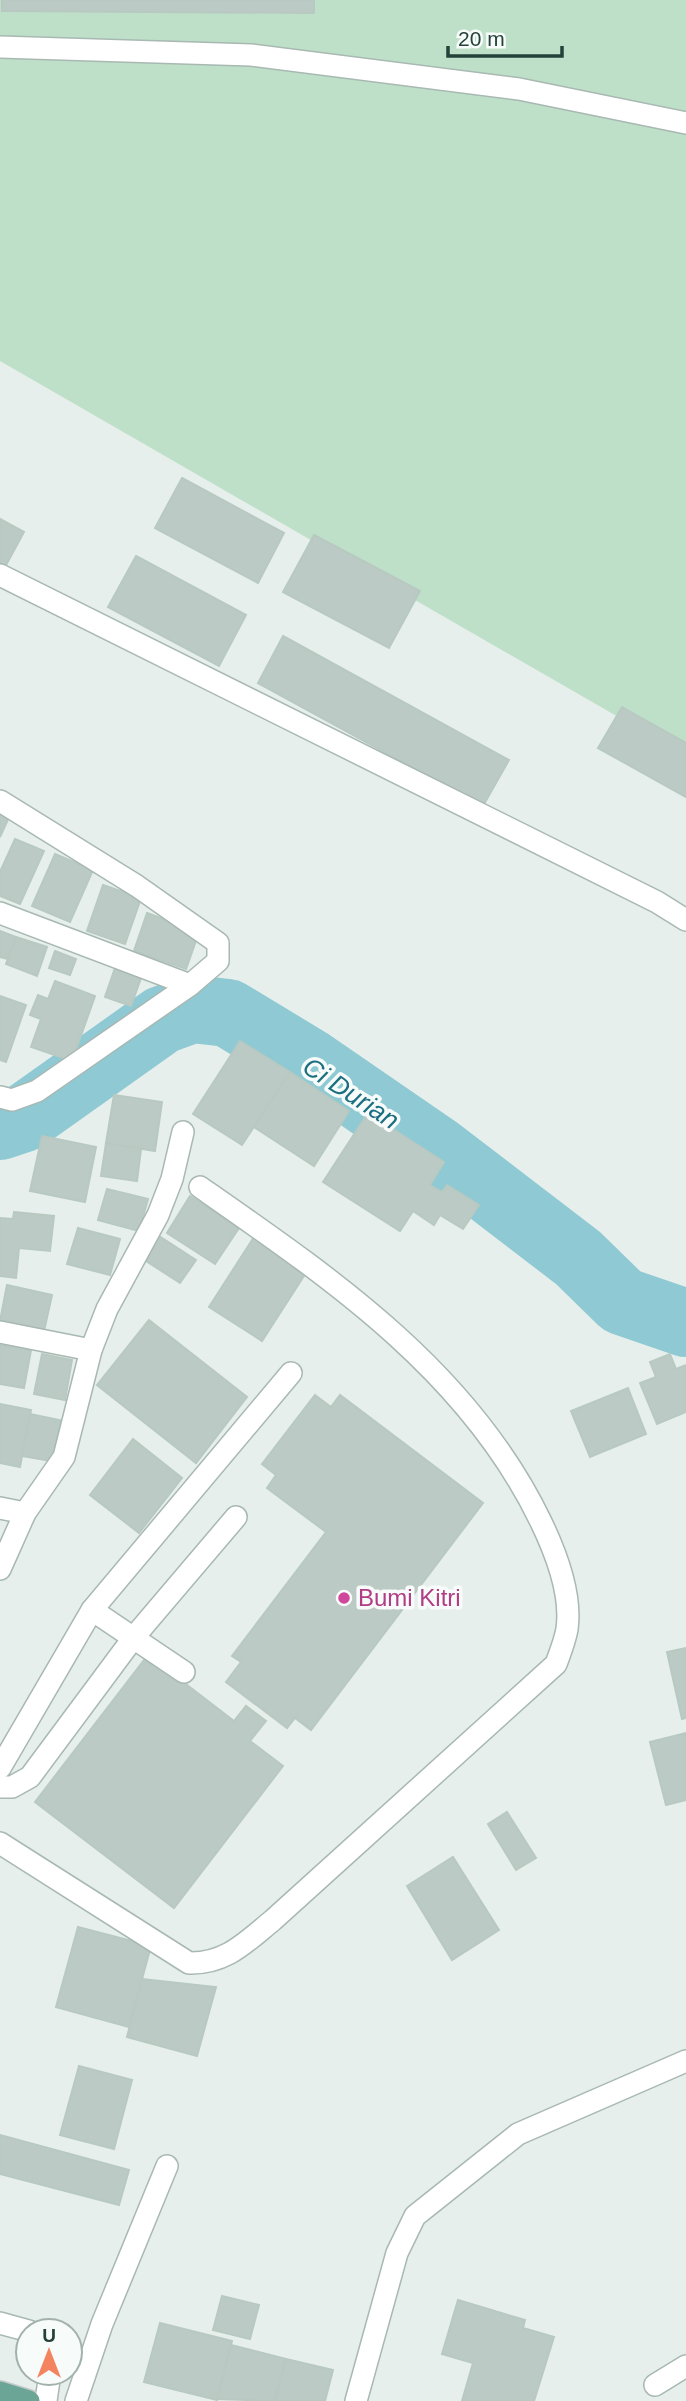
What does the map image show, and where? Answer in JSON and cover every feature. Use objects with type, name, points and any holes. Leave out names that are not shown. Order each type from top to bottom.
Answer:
[{"type":"street","points":[[0,47],[251,55],[519,89],[686,123]]},
{"type":"street","points":[[0,575],[657,902],[686,920]]},
{"type":"street","points":[[0,801],[137,886],[218,943],[218,961],[190,985],[37,1091],[12,1100],[0,1097]]},
{"type":"street","points":[[0,913],[190,985]]},
{"type":"street","points":[[0,1569],[25,1513],[64,1457],[91,1350],[107,1309],[158,1215],[172,1179],[183,1132]]},
{"type":"street","points":[[0,1843],[189,1963],[209,1963],[228,1957],[273,1920],[556,1664],[567,1628],[566,1592],[551,1542],[527,1493],[492,1438],[455,1392],[330,1277],[200,1187]]},
{"type":"street","points":[[0,1332],[91,1350]]},
{"type":"street","points":[[0,1768],[92,1610],[291,1373]]},
{"type":"street","points":[[0,1508],[25,1513]]},
{"type":"street","points":[[0,1787],[12,1787],[30,1777],[134,1637],[236,1517]]},
{"type":"street","points":[[92,1610],[184,1672]]},
{"type":"street","points":[[356,2401],[397,2253],[415,2216],[518,2134],[686,2061]]},
{"type":"street","points":[[76,2401],[102,2324],[167,2166]]},
{"type":"street","points":[[655,2385],[686,2366]]},
{"type":"green space","points":[[0,0],[686,0],[686,756],[0,361]]},
{"type":"building","points":[[2,0],[314,0],[314,13],[2,11]]},
{"type":"building","points":[[182,478],[284,533],[258,583],[155,528]]},
{"type":"building","points":[[0,519],[24,532],[4,569],[0,567]]},
{"type":"building","points":[[314,535],[420,591],[389,648],[283,592]]},
{"type":"building","points":[[136,556],[246,615],[219,666],[108,607]]},
{"type":"building","points":[[283,636],[509,760],[483,806],[258,683]]},
{"type":"building","points":[[622,707],[686,743],[686,797],[598,748]]},
{"type":"building","points":[[0,810],[10,815],[0,837]]},
{"type":"building","points":[[15,839],[44,851],[20,904],[0,896],[0,872]]},
{"type":"building","points":[[55,854],[93,870],[70,922],[32,906]]},
{"type":"building","points":[[103,885],[141,898],[125,944],[87,931]]},
{"type":"building","points":[[147,913],[199,932],[186,969],[134,951]]},
{"type":"building","points":[[0,931],[16,937],[8,959],[0,957]]},
{"type":"building","points":[[16,937],[47,947],[37,976],[6,964]]},
{"type":"building","points":[[55,951],[76,959],[70,975],[49,968]]},
{"type":"building","points":[[115,968],[141,978],[131,1006],[105,997]]},
{"type":"building","points":[[55,981],[95,996],[72,1061],[31,1047],[41,1019],[30,1015],[38,995],[48,999]]},
{"type":"building","points":[[0,996],[26,1005],[6,1062],[0,1060]]},
{"type":"building","points":[[240,1041],[290,1072],[242,1145],[193,1114]]},
{"type":"building","points":[[290,1072],[349,1111],[314,1166],[254,1127]]},
{"type":"building","points":[[114,1095],[162,1102],[155,1151],[106,1143]]},
{"type":"building","points":[[368,1113],[444,1162],[430,1185],[442,1192],[447,1185],[479,1205],[463,1229],[440,1215],[434,1225],[413,1211],[400,1231],[323,1182]]},
{"type":"building","points":[[42,1136],[96,1147],[85,1202],[30,1191]]},
{"type":"building","points":[[106,1143],[141,1149],[137,1181],[101,1176]]},
{"type":"building","points":[[107,1189],[148,1199],[139,1231],[98,1220]]},
{"type":"building","points":[[190,1196],[239,1228],[215,1264],[167,1233]]},
{"type":"building","points":[[14,1212],[54,1216],[50,1251],[19,1248],[16,1278],[0,1276],[0,1218],[13,1219]]},
{"type":"building","points":[[78,1228],[120,1239],[110,1275],[67,1264]]},
{"type":"building","points":[[256,1234],[309,1268],[262,1341],[209,1307]]},
{"type":"building","points":[[159,1236],[196,1260],[180,1283],[143,1259]]},
{"type":"building","points":[[7,1285],[52,1295],[44,1331],[0,1321]]},
{"type":"building","points":[[149,1320],[247,1397],[196,1463],[97,1385]]},
{"type":"building","points":[[0,1345],[31,1350],[24,1388],[0,1384]]},
{"type":"building","points":[[42,1354],[72,1360],[65,1400],[34,1394]]},
{"type":"building","points":[[670,1354],[676,1369],[686,1365],[686,1412],[657,1424],[640,1383],[656,1377],[650,1362]]},
{"type":"building","points":[[628,1388],[646,1434],[590,1457],[571,1411]]},
{"type":"building","name":"Bumi Kitri","points":[[315,1395],[331,1407],[340,1395],[483,1503],[311,1730],[295,1718],[287,1728],[226,1682],[241,1662],[232,1656],[326,1532],[267,1488],[276,1475],[262,1464]]},
{"type":"building","points":[[0,1404],[31,1410],[20,1467],[0,1463]]},
{"type":"building","points":[[30,1414],[64,1421],[57,1462],[22,1456]]},
{"type":"building","points":[[133,1439],[182,1478],[139,1533],[90,1495]]},
{"type":"building","points":[[686,1648],[686,1718],[682,1719],[667,1652]]},
{"type":"building","points":[[148,1655],[234,1721],[246,1706],[266,1721],[250,1741],[283,1766],[174,1908],[35,1802]]},
{"type":"building","points":[[686,1733],[686,1800],[666,1805],[650,1742]]},
{"type":"building","points":[[507,1812],[536,1858],[516,1870],[488,1824]]},
{"type":"building","points":[[453,1857],[499,1930],[452,1960],[407,1886]]},
{"type":"building","points":[[78,1927],[151,1946],[129,2027],[56,2007]]},
{"type":"building","points":[[142,1979],[216,1987],[197,2056],[127,2037]]},
{"type":"building","points":[[79,2066],[132,2080],[114,2149],[60,2135]]},
{"type":"building","points":[[0,2135],[129,2170],[119,2205],[0,2174]]},
{"type":"building","points":[[222,2296],[259,2305],[250,2339],[213,2330]]},
{"type":"building","points":[[458,2300],[525,2320],[523,2328],[554,2337],[534,2401],[462,2401],[473,2363],[442,2354]]},
{"type":"building","points":[[160,2323],[232,2341],[217,2400],[144,2382]]},
{"type":"building","points":[[231,2345],[286,2359],[275,2401],[217,2399]]},
{"type":"building","points":[[286,2359],[333,2370],[325,2401],[275,2401]]},
{"type":"waterway","name":"Ci Durian","points":[[0,1126],[24,1118],[162,1020],[192,1009],[228,1013],[309,1062],[437,1150],[578,1258],[622,1301],[686,1323]]},
{"type":"place","name":"Bumi Kitri","points":[[344,1598]]}]
